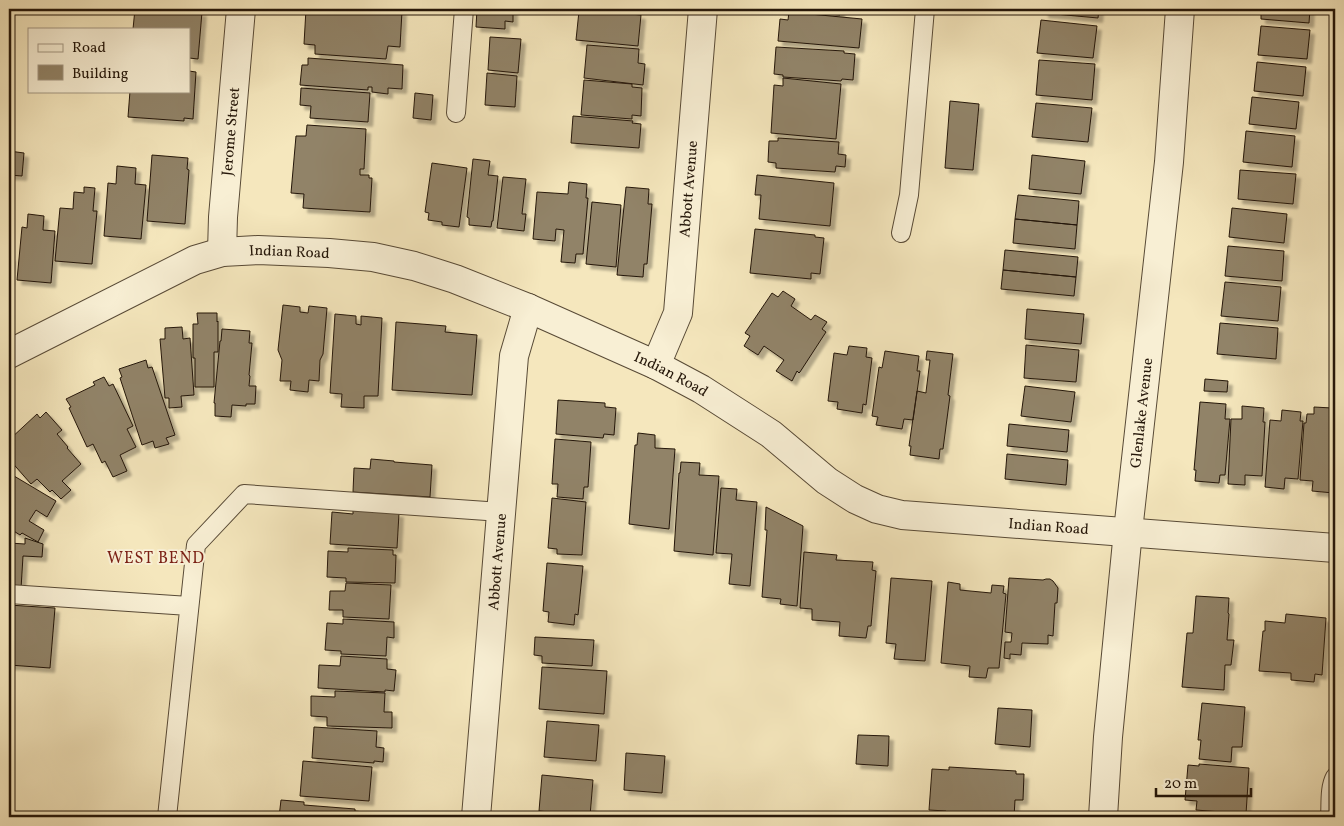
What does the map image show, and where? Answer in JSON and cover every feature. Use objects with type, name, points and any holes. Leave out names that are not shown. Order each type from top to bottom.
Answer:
[{"type":"street","name":"Jerome Street","points":[[222,252],[224,207],[241,9]]},
{"type":"street","name":"Abbott Avenue","points":[[656,365],[678,313],[703,9]]},
{"type":"street","name":"Glenlake Avenue","points":[[1103,817],[1108,737],[1128,531],[1169,162],[1180,9]]},
{"type":"street","name":"Indian Road","points":[[9,354],[195,260],[222,252],[258,250],[373,257],[414,266],[455,279],[528,308],[656,365],[709,394],[771,434],[827,481],[855,499],[877,509],[902,515],[1335,548]]},
{"type":"street","name":"Abbott Avenue","points":[[476,817],[514,356],[528,308]]},
{"type":"lane","points":[[456,113],[464,9]]},
{"type":"lane","points":[[901,233],[909,195],[925,9]]},
{"type":"lane","points":[[166,817],[196,545],[244,494],[500,512]]},
{"type":"lane","points":[[9,594],[189,606]]},
{"type":"lane","points":[[1330,817],[1333,779],[1335,777]]},
{"type":"building","points":[[135,9],[202,12],[198,59],[190,58],[190,28],[133,28]]},
{"type":"building","points":[[306,9],[392,9],[402,11],[400,47],[388,46],[386,59],[315,54],[315,45],[304,44]]},
{"type":"building","points":[[477,9],[513,9],[513,22],[505,21],[505,29],[476,27]]},
{"type":"building","points":[[840,9],[840,15],[780,10]]},
{"type":"building","points":[[1044,9],[1099,9],[1098,18],[1044,13]]},
{"type":"building","points":[[1261,9],[1310,9],[1309,23],[1261,19]]},
{"type":"building","points":[[579,11],[641,15],[638,46],[576,40]]},
{"type":"building","points":[[789,12],[862,19],[859,48],[778,41],[780,19],[788,20]]},
{"type":"building","points":[[1041,20],[1097,26],[1093,58],[1037,53]]},
{"type":"building","points":[[1261,26],[1310,30],[1307,59],[1258,55]]},
{"type":"building","points":[[490,37],[521,39],[518,73],[488,70]]},
{"type":"building","points":[[587,45],[639,49],[638,63],[645,64],[643,85],[584,78]]},
{"type":"building","points":[[776,47],[844,51],[844,53],[855,54],[853,80],[842,79],[841,81],[783,77],[783,75],[774,74]]},
{"type":"building","points":[[308,58],[403,65],[402,89],[388,88],[388,94],[372,92],[372,87],[368,87],[368,90],[300,85],[302,65],[308,65]]},
{"type":"building","points":[[1039,60],[1095,64],[1092,100],[1036,95]]},
{"type":"building","points":[[1257,62],[1306,67],[1303,96],[1254,91]]},
{"type":"building","points":[[190,71],[196,72],[193,119],[184,118],[184,121],[128,117],[130,92],[190,92]]},
{"type":"building","points":[[487,73],[517,76],[515,107],[485,105]]},
{"type":"building","points":[[783,78],[841,84],[836,139],[771,133],[774,85],[783,86]]},
{"type":"building","points":[[584,80],[632,84],[632,87],[642,88],[641,116],[632,115],[632,119],[581,115]]},
{"type":"building","points":[[301,88],[370,93],[368,122],[310,118],[311,106],[300,105]]},
{"type":"building","points":[[415,93],[433,95],[431,120],[413,118]]},
{"type":"building","points":[[1252,97],[1299,102],[1296,129],[1249,124]]},
{"type":"building","points":[[950,101],[979,104],[973,170],[945,168]]},
{"type":"building","points":[[1036,103],[1092,108],[1088,142],[1032,137]]},
{"type":"building","points":[[573,116],[633,121],[632,123],[641,124],[639,148],[571,143]]},
{"type":"building","points":[[307,125],[366,129],[364,169],[360,169],[360,175],[369,175],[369,178],[372,178],[370,212],[303,208],[304,194],[291,193],[296,136],[306,136]]},
{"type":"building","points":[[1246,131],[1295,136],[1292,167],[1243,162]]},
{"type":"building","points":[[778,138],[839,142],[838,154],[846,155],[845,167],[836,166],[835,172],[776,168],[776,163],[768,162],[769,141],[778,141]]},
{"type":"building","points":[[9,151],[24,153],[22,176],[9,175]]},
{"type":"building","points":[[152,155],[188,158],[187,169],[189,170],[185,224],[147,221]]},
{"type":"building","points":[[1032,155],[1085,161],[1081,194],[1029,189]]},
{"type":"building","points":[[473,159],[490,161],[488,175],[498,176],[491,227],[469,225],[469,218],[467,217]]},
{"type":"building","points":[[432,163],[467,168],[459,227],[442,225],[442,222],[428,220],[429,213],[425,212]]},
{"type":"building","points":[[117,166],[136,168],[135,184],[146,185],[141,239],[104,236],[108,183],[116,184]]},
{"type":"building","points":[[1240,170],[1296,174],[1293,204],[1238,199]]},
{"type":"building","points":[[757,175],[834,183],[830,226],[759,219],[761,195],[755,195]]},
{"type":"building","points":[[503,177],[526,179],[522,214],[526,214],[524,231],[497,228]]},
{"type":"building","points":[[569,182],[587,184],[586,198],[588,198],[583,254],[576,254],[575,263],[561,262],[564,230],[556,229],[555,241],[533,239],[537,192],[568,194]]},
{"type":"building","points":[[84,187],[95,188],[93,211],[97,211],[92,264],[55,261],[60,208],[73,209],[74,192],[84,193]]},
{"type":"building","points":[[626,187],[649,189],[648,204],[652,204],[647,264],[644,264],[643,277],[617,275]]},
{"type":"building","points":[[1018,195],[1079,201],[1077,225],[1015,219]]},
{"type":"building","points":[[592,202],[621,205],[616,267],[586,264]]},
{"type":"building","points":[[1232,208],[1287,214],[1284,243],[1229,237]]},
{"type":"building","points":[[28,214],[44,216],[43,230],[55,231],[51,283],[17,280],[22,227],[27,228]]},
{"type":"building","points":[[1015,219],[1077,225],[1075,249],[1013,243]]},
{"type":"building","points":[[755,229],[815,235],[815,237],[824,238],[820,274],[811,273],[811,279],[750,273]]},
{"type":"building","points":[[1228,246],[1284,251],[1282,281],[1225,276]]},
{"type":"building","points":[[1005,250],[1078,257],[1076,277],[1003,270]]},
{"type":"building","points":[[9,257],[11,257],[9,281]]},
{"type":"building","points":[[1003,270],[1076,277],[1074,296],[1001,289]]},
{"type":"building","points":[[1225,282],[1281,287],[1278,321],[1221,316]]},
{"type":"building","points":[[783,291],[795,299],[791,306],[811,320],[815,315],[827,322],[822,329],[826,332],[800,372],[797,371],[792,381],[776,371],[784,360],[764,346],[758,355],[744,346],[750,336],[745,333],[772,293],[778,297]]},
{"type":"building","points":[[283,305],[300,307],[300,312],[308,313],[309,306],[327,308],[319,381],[309,380],[308,392],[290,390],[291,381],[280,381],[282,360],[278,350]]},
{"type":"building","points":[[1027,309],[1084,314],[1081,344],[1025,339]]},
{"type":"building","points":[[197,313],[217,313],[218,352],[214,352],[214,387],[195,387],[193,324],[198,324]]},
{"type":"building","points":[[335,314],[356,316],[356,324],[361,325],[361,316],[382,318],[378,396],[364,396],[364,408],[341,407],[342,394],[330,393]]},
{"type":"building","points":[[396,322],[446,326],[445,332],[477,335],[472,395],[392,390]]},
{"type":"building","points":[[1220,323],[1278,328],[1276,359],[1217,354]]},
{"type":"building","points":[[182,327],[183,339],[190,338],[194,395],[181,396],[182,407],[169,408],[169,398],[165,398],[160,339],[165,339],[165,328]]},
{"type":"building","points":[[222,329],[250,331],[249,343],[252,343],[249,386],[256,386],[255,404],[246,404],[246,406],[232,405],[231,417],[215,416],[214,403]]},
{"type":"building","points":[[1026,345],[1079,350],[1076,382],[1024,378]]},
{"type":"building","points":[[849,346],[867,348],[866,357],[872,358],[866,405],[863,404],[862,413],[837,409],[838,402],[828,401],[834,353],[847,355]]},
{"type":"building","points":[[885,351],[919,356],[917,371],[920,371],[913,420],[904,419],[902,429],[876,425],[878,417],[872,416],[879,367],[882,368]]},
{"type":"building","points":[[927,351],[953,354],[943,449],[940,449],[939,459],[910,455],[911,446],[909,446],[917,391],[926,393],[930,360],[926,360]]},
{"type":"building","points":[[146,360],[148,368],[152,367],[175,435],[166,438],[169,444],[155,448],[153,441],[142,445],[120,378],[122,377],[119,369]]},
{"type":"building","points":[[104,377],[109,386],[113,384],[133,426],[127,429],[136,447],[120,455],[127,471],[113,477],[105,461],[102,463],[93,444],[87,447],[66,399],[95,385],[93,382]]},
{"type":"building","points":[[1205,379],[1228,381],[1227,392],[1204,391]]},
{"type":"building","points":[[1025,386],[1075,392],[1071,422],[1021,416]]},
{"type":"building","points":[[558,400],[605,403],[605,407],[616,408],[614,435],[604,434],[603,438],[556,434]]},
{"type":"building","points":[[1200,402],[1226,404],[1225,419],[1230,419],[1225,475],[1220,475],[1219,483],[1195,481],[1196,470],[1194,470]]},
{"type":"building","points":[[1242,406],[1264,408],[1262,476],[1245,475],[1245,485],[1228,484],[1231,419],[1242,419]]},
{"type":"building","points":[[1314,407],[1332,408],[1332,425],[1335,426],[1334,493],[1312,491],[1313,481],[1300,480],[1304,423],[1306,423],[1307,414],[1314,414]]},
{"type":"building","points":[[1282,410],[1301,412],[1300,421],[1303,421],[1298,479],[1285,478],[1284,489],[1265,487],[1270,420],[1281,421]]},
{"type":"building","points":[[46,412],[62,430],[57,434],[81,464],[62,481],[71,490],[61,499],[52,490],[50,492],[37,479],[31,484],[9,459],[9,440],[37,414],[40,418]]},
{"type":"building","points":[[1009,424],[1069,430],[1067,452],[1007,446]]},
{"type":"building","points":[[638,433],[655,435],[655,448],[675,449],[669,529],[629,524],[635,445],[637,445]]},
{"type":"building","points":[[555,439],[591,442],[588,487],[584,487],[583,499],[557,497],[558,484],[552,484]]},
{"type":"building","points":[[1007,454],[1068,460],[1066,485],[1005,479]]},
{"type":"building","points":[[371,459],[432,465],[430,497],[353,492],[354,468],[370,469]]},
{"type":"building","points":[[681,462],[700,463],[699,475],[719,476],[713,555],[674,551]]},
{"type":"building","points":[[9,473],[56,501],[47,517],[36,510],[29,521],[44,530],[38,542],[22,533],[20,535],[9,528]]},
{"type":"building","points":[[721,488],[737,489],[736,500],[757,502],[750,586],[729,584],[732,554],[716,553]]},
{"type":"building","points":[[552,498],[586,502],[582,555],[557,554],[557,549],[548,548]]},
{"type":"building","points":[[766,507],[803,526],[797,606],[780,604],[781,599],[762,597],[767,530],[765,530]]},
{"type":"building","points":[[353,510],[399,513],[397,548],[330,544],[332,512],[353,514]]},
{"type":"building","points":[[25,538],[43,544],[42,557],[23,556],[21,589],[9,588],[9,543],[25,544]]},
{"type":"building","points":[[348,548],[393,550],[393,555],[396,555],[395,583],[346,582],[346,578],[327,577],[328,551],[348,552]]},
{"type":"building","points":[[804,552],[837,555],[836,560],[873,562],[872,570],[876,571],[871,626],[868,626],[866,638],[839,636],[840,622],[812,620],[812,609],[800,608]]},
{"type":"building","points":[[547,563],[583,566],[578,615],[575,614],[574,625],[548,622],[549,612],[543,611]]},
{"type":"building","points":[[891,578],[932,581],[925,661],[894,659],[896,644],[886,643]]},
{"type":"building","points":[[1009,578],[1050,579],[1058,588],[1053,636],[1048,635],[1048,644],[1022,643],[1021,655],[1010,654],[1010,659],[1004,658],[1005,642],[1011,642],[1012,633],[1005,632]]},
{"type":"building","points":[[948,582],[960,584],[960,590],[991,593],[992,585],[1004,586],[1003,593],[1006,594],[999,668],[988,668],[986,678],[969,677],[970,666],[941,663]]},
{"type":"building","points":[[346,583],[391,585],[389,619],[343,617],[343,610],[329,610],[330,591],[345,591]]},
{"type":"building","points":[[1196,596],[1229,598],[1227,640],[1234,640],[1231,665],[1225,665],[1224,690],[1182,687],[1187,633],[1193,633]]},
{"type":"building","points":[[9,605],[55,608],[50,668],[9,665]]},
{"type":"building","points":[[1286,614],[1326,618],[1322,675],[1315,674],[1314,682],[1291,680],[1291,673],[1259,671],[1265,621],[1285,623]]},
{"type":"building","points":[[343,619],[394,622],[394,638],[387,637],[386,656],[341,654],[341,651],[325,650],[327,623],[343,624]]},
{"type":"building","points":[[535,637],[594,640],[592,666],[542,663],[542,656],[534,655]]},
{"type":"building","points":[[341,656],[387,659],[387,669],[396,670],[394,691],[318,688],[319,665],[340,666]]},
{"type":"building","points":[[542,667],[607,671],[604,714],[539,709]]},
{"type":"building","points":[[335,691],[385,693],[384,712],[392,712],[392,728],[327,726],[327,717],[311,716],[311,696],[335,697]]},
{"type":"building","points":[[1202,703],[1245,707],[1242,747],[1232,747],[1231,762],[1199,759],[1201,740],[1198,740]]},
{"type":"building","points":[[998,708],[1032,710],[1030,747],[995,744]]},
{"type":"building","points":[[547,721],[599,725],[596,761],[544,757]]},
{"type":"building","points":[[314,727],[377,731],[376,747],[384,748],[383,762],[374,761],[374,763],[312,758]]},
{"type":"building","points":[[858,735],[889,736],[888,766],[856,764]]},
{"type":"building","points":[[626,753],[665,756],[662,793],[624,790]]},
{"type":"building","points":[[303,761],[372,767],[369,801],[300,796]]},
{"type":"building","points":[[1199,764],[1249,768],[1246,814],[1196,810],[1197,801],[1185,800],[1188,765],[1199,766]]},
{"type":"building","points":[[949,767],[1016,771],[1016,774],[1024,774],[1023,800],[1015,800],[1014,817],[946,814],[946,811],[929,810],[932,769],[949,770]]},
{"type":"building","points":[[542,775],[593,780],[590,816],[539,811]]},
{"type":"building","points":[[281,800],[304,802],[304,805],[355,809],[355,811],[365,812],[365,817],[279,817]]},
{"type":"district","name":"WEST BEND","points":[[156,557]]}]
